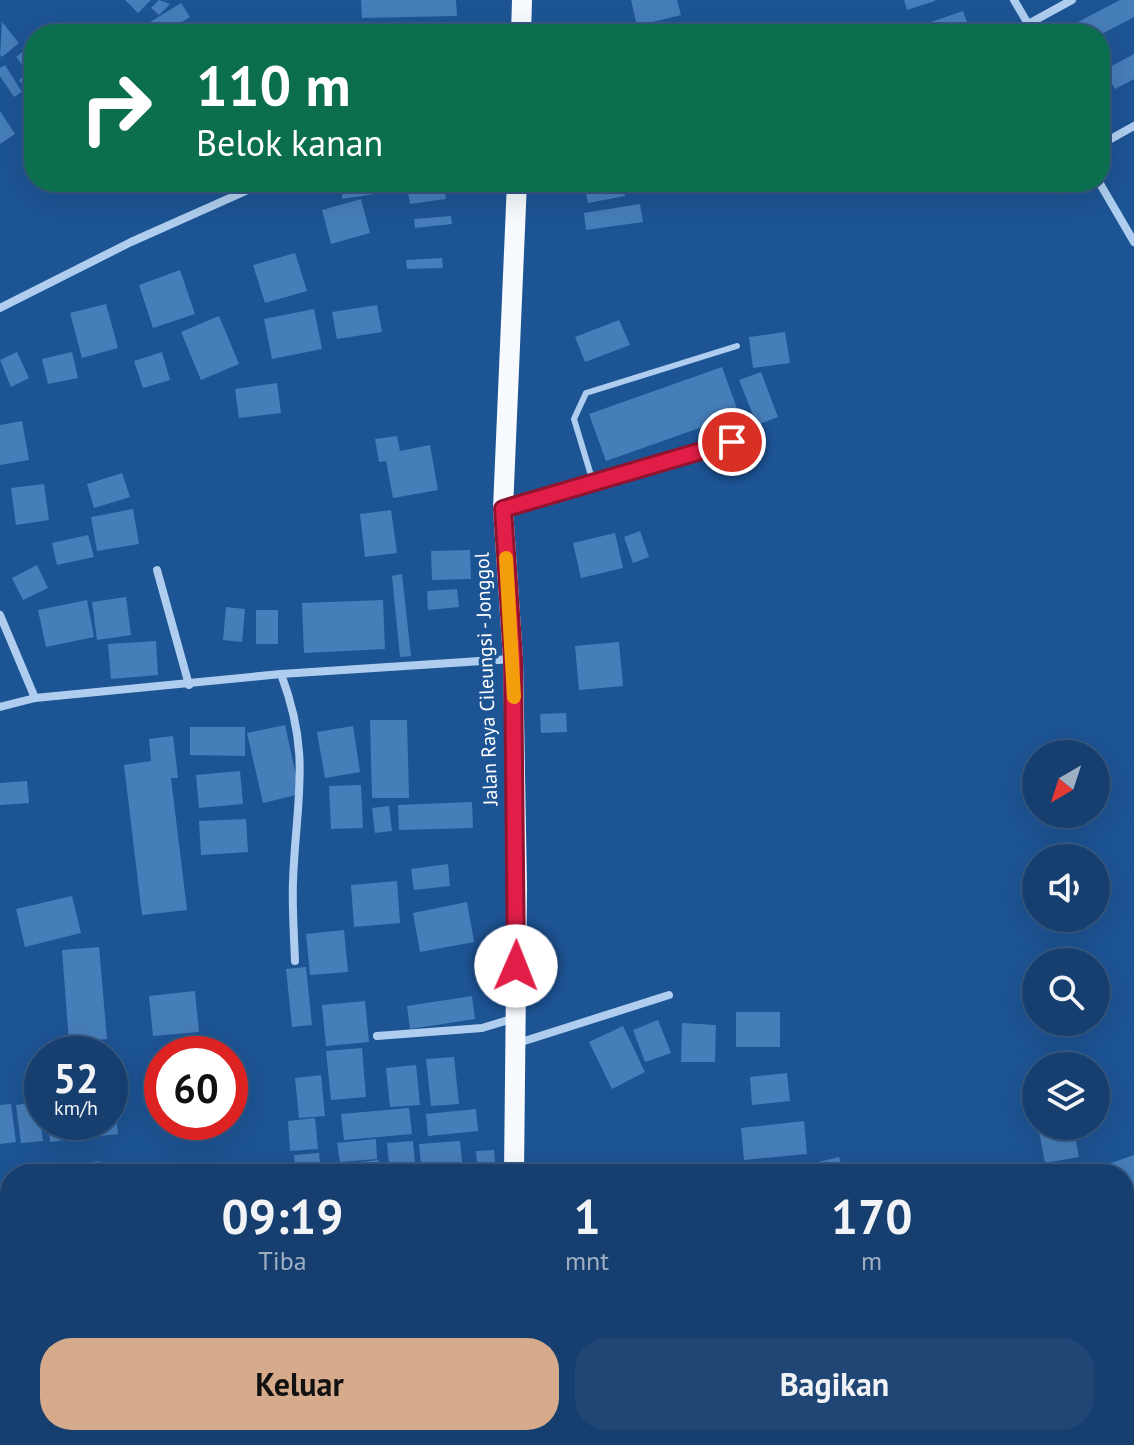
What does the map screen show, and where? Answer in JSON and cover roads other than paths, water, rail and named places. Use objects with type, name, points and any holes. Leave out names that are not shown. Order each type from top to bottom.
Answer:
[{"type":"main road","points":[[521,24],[522,0]]},
{"type":"main road","name":"Jalan Raya Cileungsi - Jonggol","points":[[514,1164],[518,1043],[515,1018],[517,888],[513,659],[503,509],[517,192]]},
{"type":"street","points":[[1014,0],[1030,23],[1072,0]]},
{"type":"street","points":[[1110,139],[1134,126]]},
{"type":"street","points":[[0,308],[131,242],[244,192]]},
{"type":"street","points":[[1105,192],[1134,242]]},
{"type":"street","points":[[157,570],[189,685]]},
{"type":"street","points":[[0,615],[35,698]]},
{"type":"street","points":[[0,707],[35,698],[281,674],[513,659]]},
{"type":"street","points":[[281,674],[299,739],[302,782],[293,879],[295,961]]},
{"type":"street","points":[[518,1043],[669,995]]},
{"type":"street","points":[[377,1036],[482,1028],[515,1018]]},
{"type":"lane","points":[[593,482],[574,419],[586,393],[737,346]]},
{"type":"lane","points":[[503,509],[732,442]]}]
